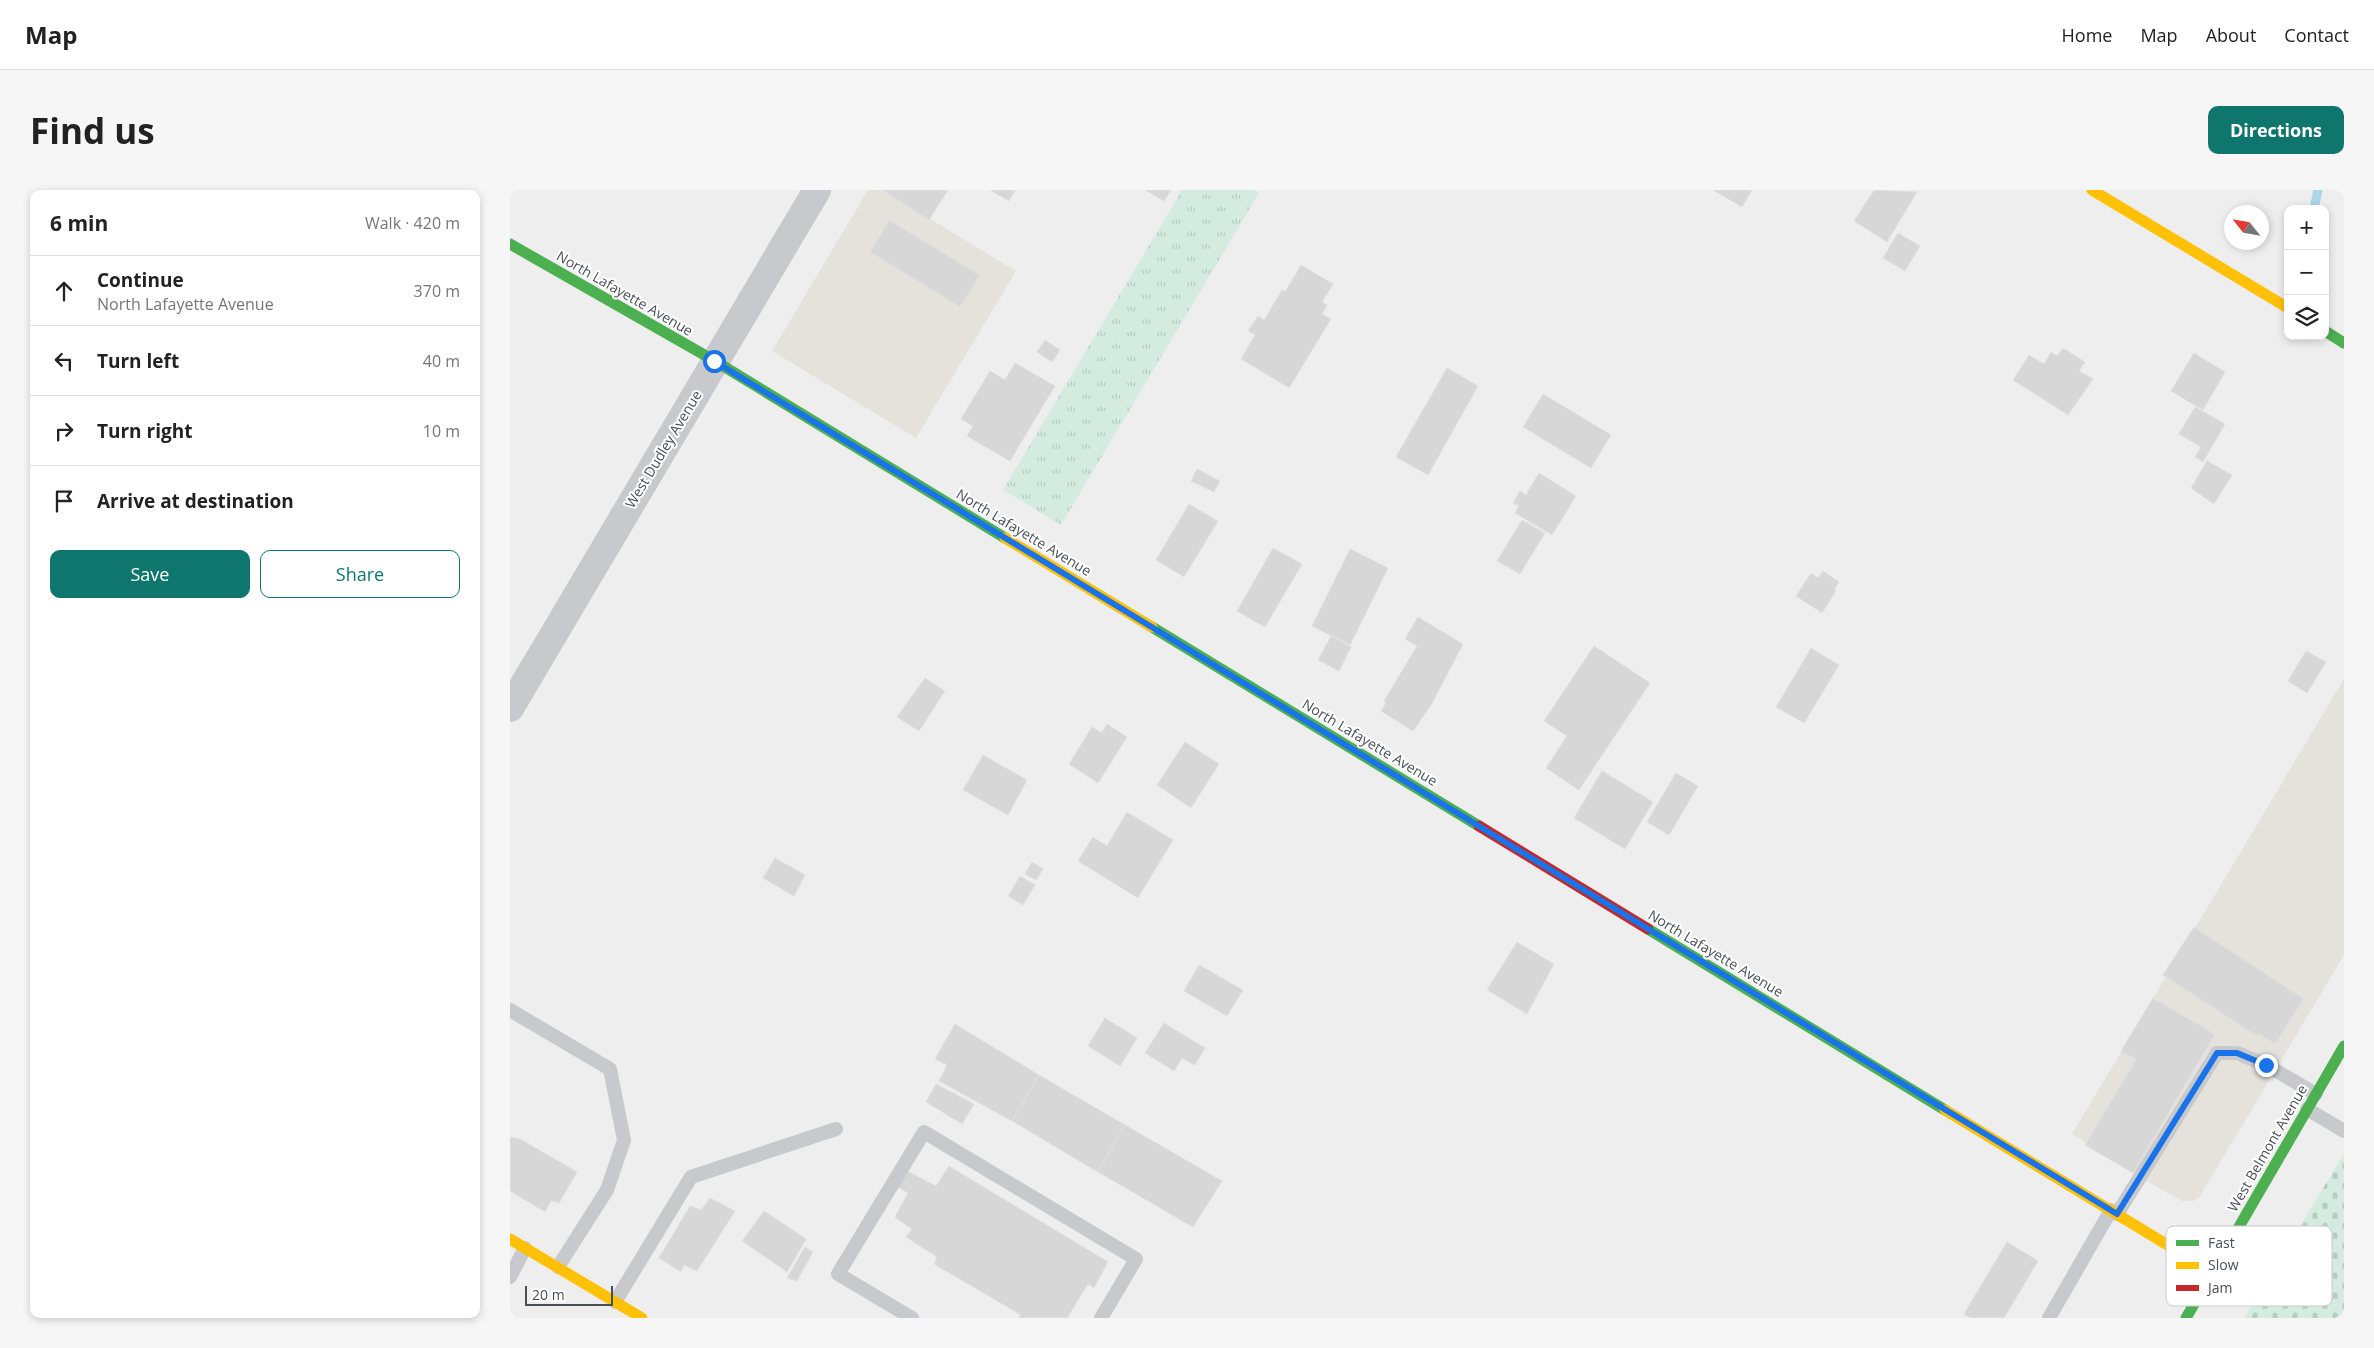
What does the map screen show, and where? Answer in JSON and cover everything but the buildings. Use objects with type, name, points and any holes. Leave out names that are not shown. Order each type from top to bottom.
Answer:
[{"type":"street","name":"West Dudley Avenue","points":[[510,708],[817,190]]},
{"type":"street","points":[[2092,190],[2284,306]]},
{"type":"street","name":"North Lafayette Avenue","points":[[510,244],[714,361],[2166,1244]]},
{"type":"street","points":[[2329,334],[2344,343]]},
{"type":"street","name":"West Belmont Avenue","points":[[2239,1226],[2344,1046]]},
{"type":"street","points":[[510,1239],[642,1318]]},
{"type":"street","name":"West Belmont Avenue","points":[[2186,1318],[2193,1306]]},
{"type":"lane","points":[[510,1010],[610,1069],[624,1140],[607,1190],[558,1267]]},
{"type":"lane","points":[[2050,1318],[2114,1212],[2217,1053],[2237,1053],[2259,1062],[2316,1094]]},
{"type":"lane","points":[[2307,1109],[2344,1131]]},
{"type":"lane","points":[[615,1302],[691,1177],[836,1129]]},
{"type":"lane","points":[[912,1318],[838,1274],[924,1132],[1136,1258],[1101,1318]]},
{"type":"lane","points":[[510,1277],[525,1248]]},
{"type":"shaded area","points":[[868,190],[882,190],[1016,271],[916,438],[772,351]]},
{"type":"shaded area","points":[[2344,679],[2344,955],[2200,1196],[2194,1201],[2182,1201],[2133,1173],[2072,1134]]},
{"type":"green space","points":[[1182,190],[1254,190],[1259,193],[1061,525],[1003,490]]},
{"type":"green space","points":[[2344,1154],[2344,1318],[2244,1318],[2251,1306],[2332,1306],[2332,1226],[2300,1226]]},
{"type":"waterway","points":[[2315,205],[2318,190]]},
{"type":"traffic: fast","points":[[510,244],[715,361],[1005,538]]},
{"type":"traffic: fast","points":[[2329,334],[2344,343]]},
{"type":"traffic: fast","points":[[1152,627],[1479,826]]},
{"type":"traffic: fast","points":[[1648,929],[1945,1110]]},
{"type":"traffic: fast","points":[[2239,1226],[2344,1046]]},
{"type":"traffic: fast","points":[[2186,1318],[2193,1306]]},
{"type":"traffic: slow","points":[[2092,190],[2284,306]]},
{"type":"traffic: slow","points":[[1005,538],[1152,627]]},
{"type":"traffic: slow","points":[[1945,1110],[2166,1244]]},
{"type":"traffic: slow","points":[[510,1239],[642,1318]]},
{"type":"traffic: jam","points":[[1479,826],[1648,929]]},
{"type":"route","points":[[714,361],[2117,1214],[2217,1053],[2237,1053],[2266,1065]]}]
